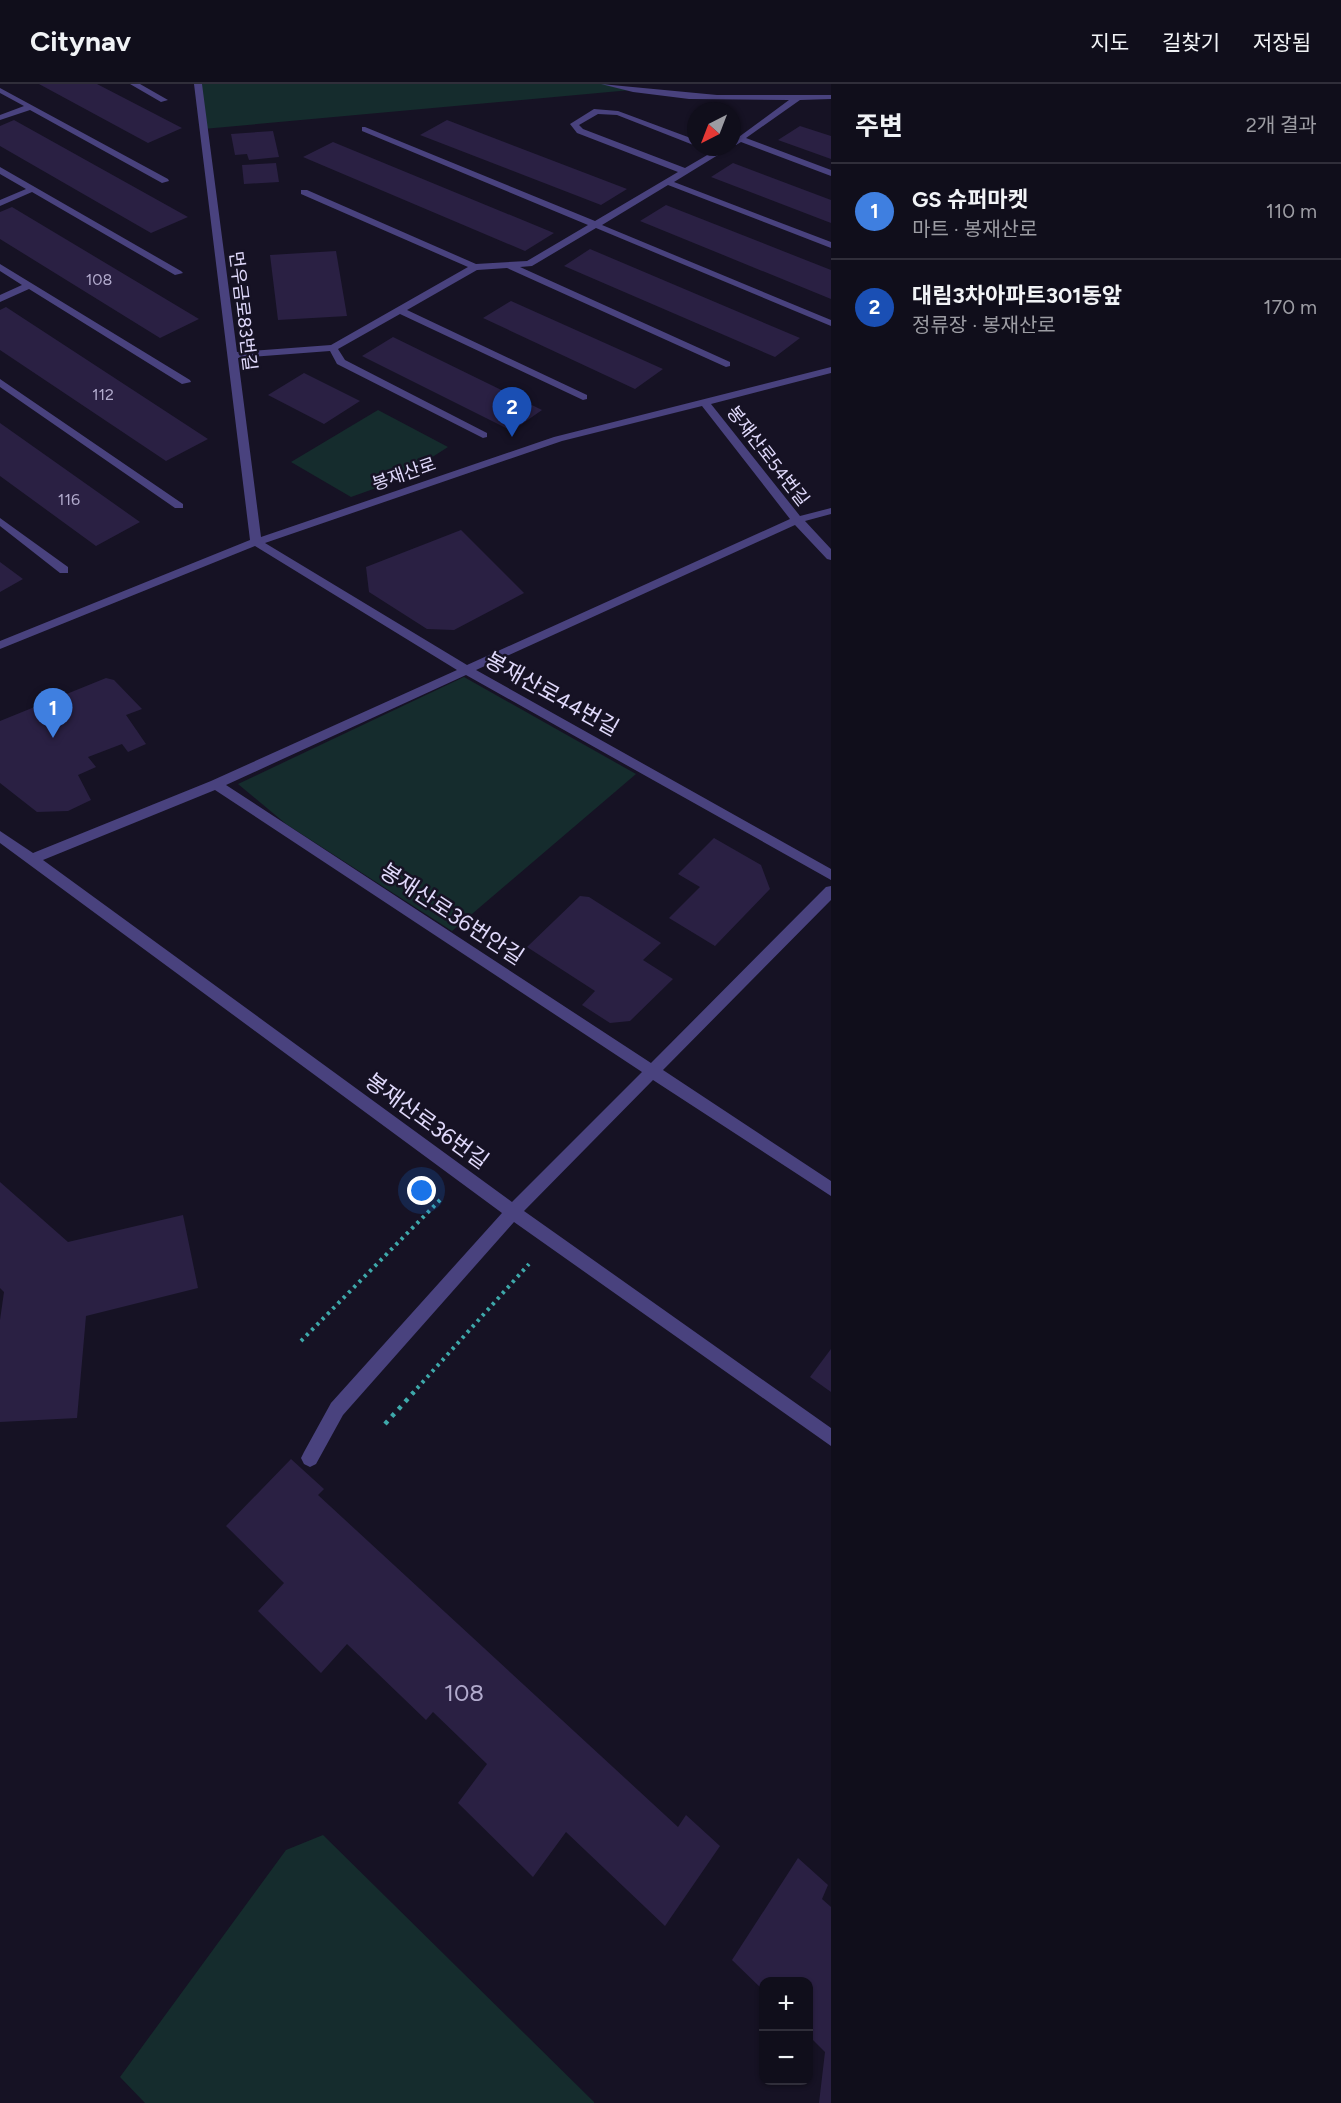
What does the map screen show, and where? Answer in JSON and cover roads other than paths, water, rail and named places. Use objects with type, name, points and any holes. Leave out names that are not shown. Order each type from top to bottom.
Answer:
[{"type":"street","points":[[134,84],[164,100]]},
{"type":"street","name":"먼우금로83번길","points":[[198,84],[256,542]]},
{"type":"street","points":[[605,84],[634,91],[712,98],[831,97]]},
{"type":"street","points":[[0,90],[165,181]]},
{"type":"street","points":[[741,138],[800,97]]},
{"type":"street","points":[[0,118],[30,107]]},
{"type":"street","points":[[686,172],[580,131],[574,124],[597,111],[618,113],[687,140]]},
{"type":"street","points":[[364,129],[831,323]]},
{"type":"street","points":[[741,144],[831,173]]},
{"type":"street","points":[[232,355],[333,348],[475,267],[529,264],[712,156]]},
{"type":"street","points":[[0,170],[178,273]]},
{"type":"street","points":[[668,182],[831,245]]},
{"type":"street","points":[[0,203],[33,189]]},
{"type":"street","points":[[304,192],[475,267]]},
{"type":"street","points":[[508,265],[726,364]]},
{"type":"street","points":[[0,267],[186,381]]},
{"type":"street","points":[[0,299],[29,285]]},
{"type":"street","points":[[400,310],[584,397]]},
{"type":"street","points":[[333,348],[341,362],[483,435]]},
{"type":"street","name":"봉재산로","points":[[0,645],[256,542],[558,439],[831,370]]},
{"type":"street","points":[[0,382],[179,506]]},
{"type":"street","name":"봉재산로54번길","points":[[704,402],[797,520],[831,556]]},
{"type":"street","points":[[32,859],[216,784],[797,520],[831,511]]},
{"type":"street","points":[[0,521],[64,570]]},
{"type":"street","name":"봉재산로44번길","points":[[256,542],[468,671],[831,875]]},
{"type":"street","name":"봉재산로36번안길","points":[[216,784],[831,1189]]},
{"type":"street","name":"봉재산로36번길","points":[[0,836],[463,1176],[831,1438]]},
{"type":"street","points":[[310,1458],[337,1409],[513,1212],[831,891]]},
{"type":"place","name":"대림3차아파트301동앞","points":[[512,437]]},
{"type":"place","name":"GS 슈퍼마켓","points":[[53,738]]}]
